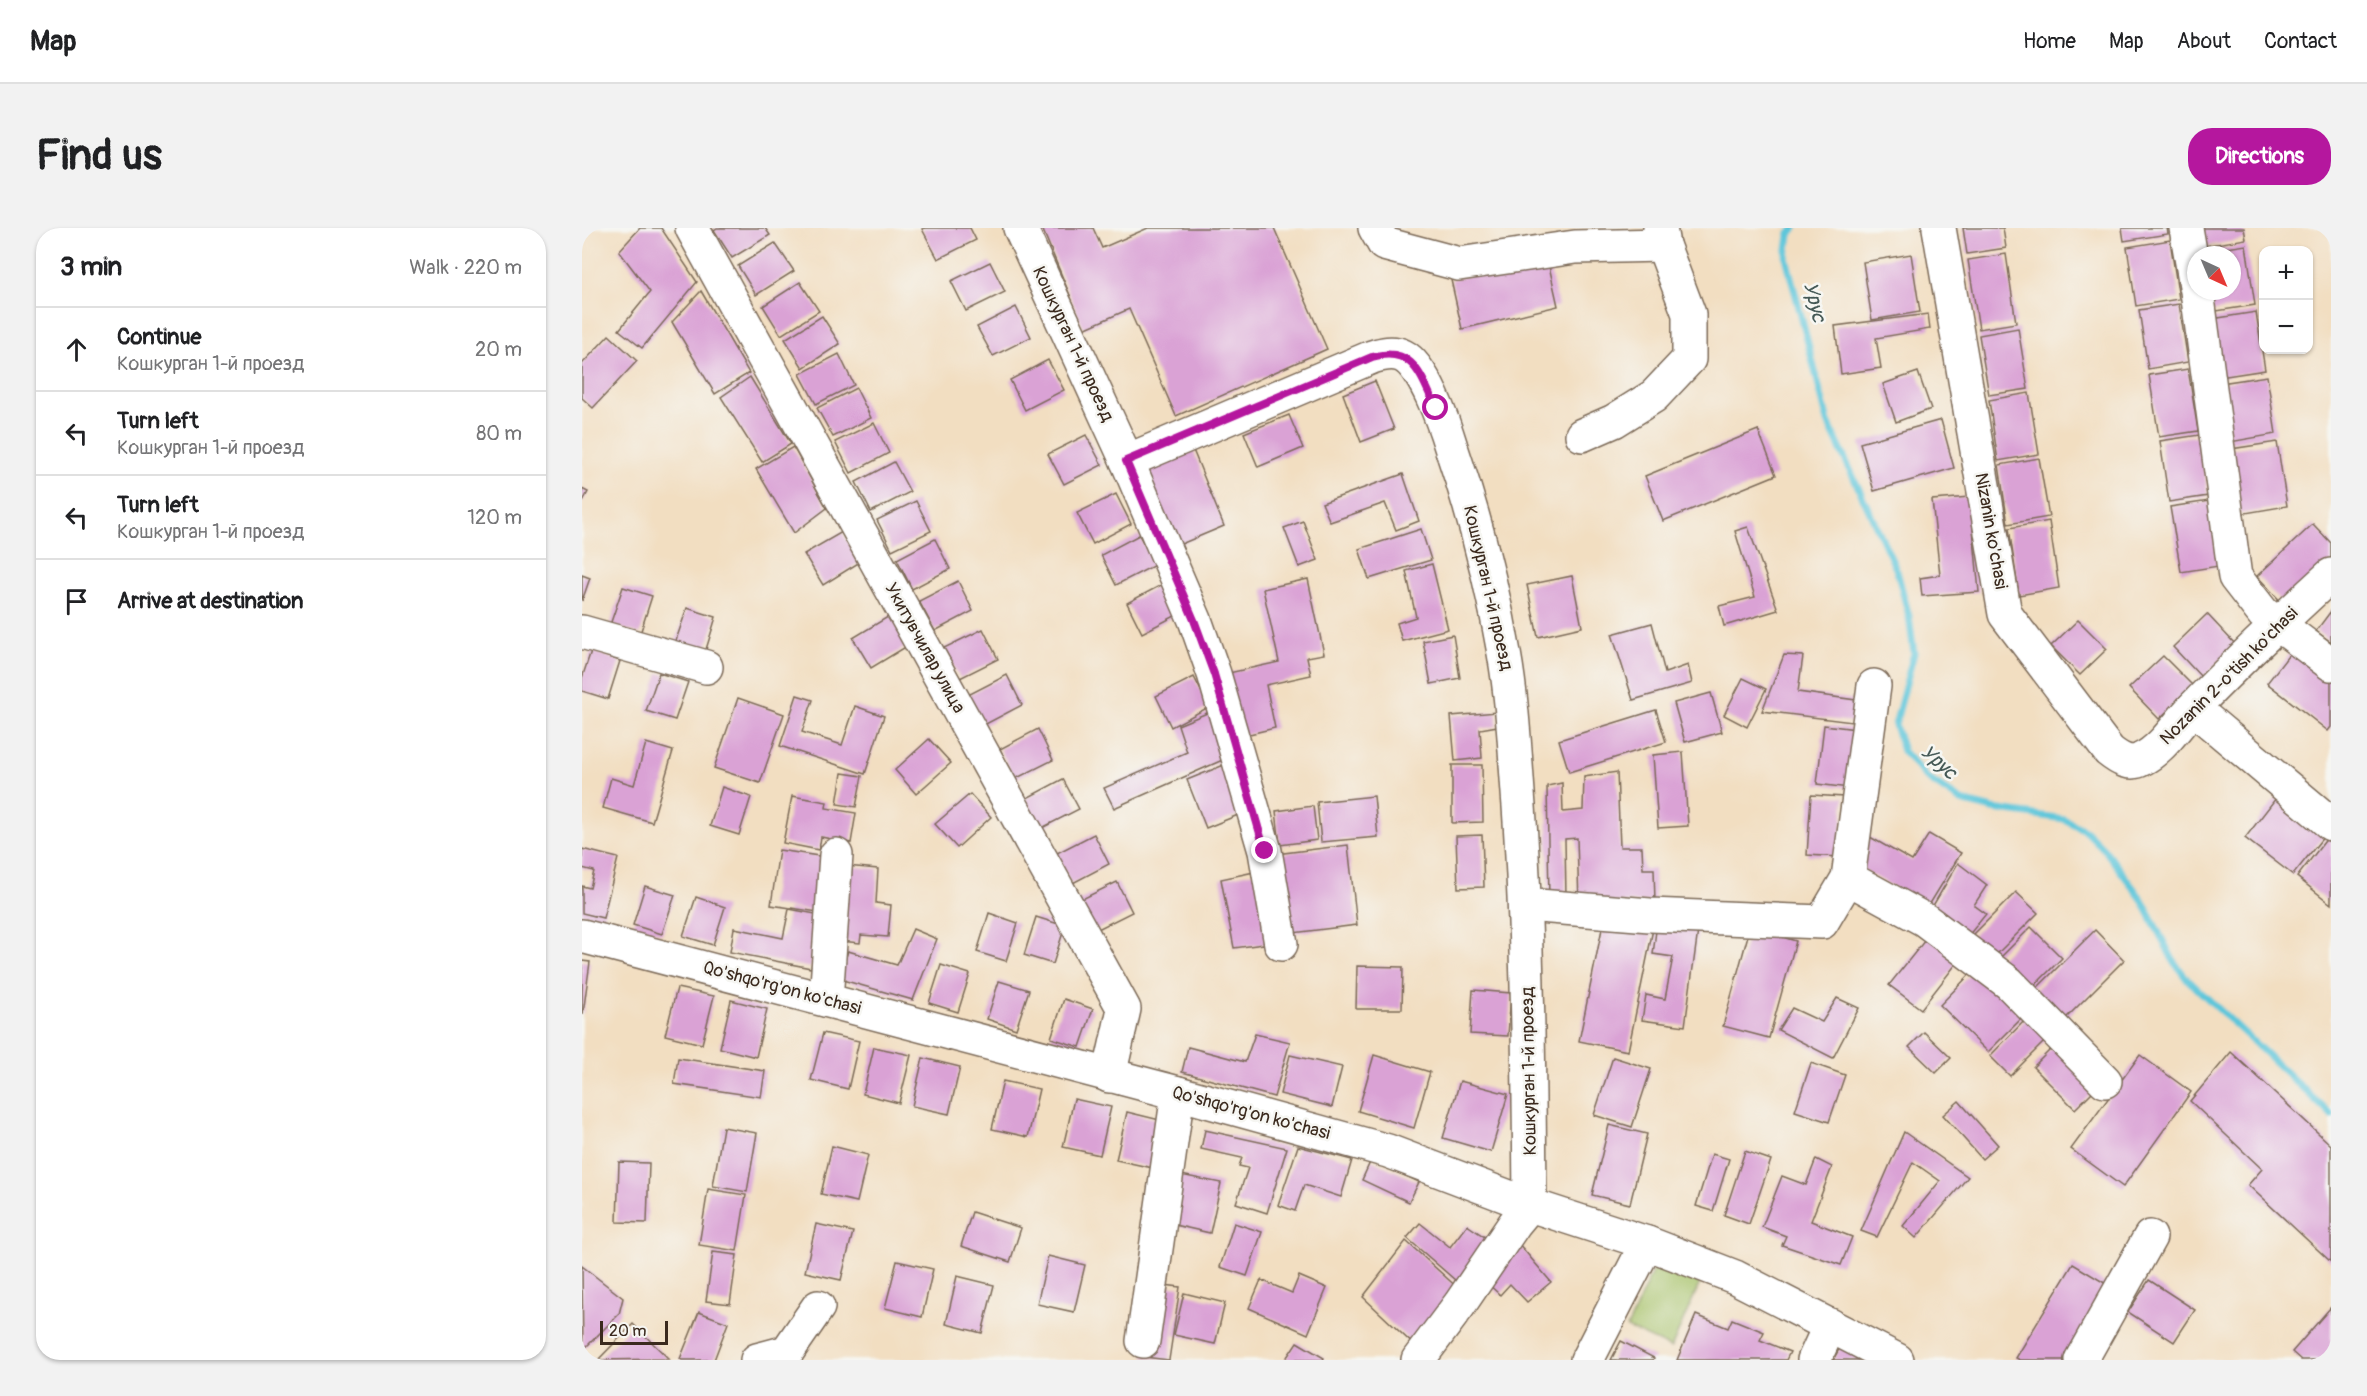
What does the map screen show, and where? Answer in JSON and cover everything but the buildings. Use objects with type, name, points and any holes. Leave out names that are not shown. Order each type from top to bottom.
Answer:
[{"type":"street","name":"Укитувчилар улица","points":[[692,228],[1124,1008],[1109,1076]]},
{"type":"street","name":"Кошкурган 1-й проезд","points":[[1020,228],[1126,461],[1194,620],[1214,674],[1265,851],[1281,944]]},
{"type":"street","points":[[1375,228],[1384,244],[1459,264],[1661,236],[1689,314],[1689,359],[1654,396],[1614,421],[1582,435]]},
{"type":"street","name":"Nizanin ko'chasi","points":[[1939,228],[2005,614],[2109,752],[2122,761],[2140,761],[2153,752]]},
{"type":"street","points":[[2186,228],[2189,246]]},
{"type":"street","points":[[2198,300],[2235,577],[2263,613],[2331,664]]},
{"type":"street","name":"Кошкурган 1-й проезд","points":[[1126,461],[1372,357],[1396,354],[1410,360],[1423,380],[1448,438],[1483,552],[1495,604],[1512,706],[1526,905],[1530,1205]]},
{"type":"street","name":"Nozanin 2-o'tish ko'chasi","points":[[2153,752],[2193,708],[2278,623],[2331,575]]},
{"type":"street","points":[[582,632],[706,667]]},
{"type":"street","points":[[1526,905],[1650,915],[1822,922],[1848,878],[1874,686]]},
{"type":"street","points":[[2193,708],[2331,824]]},
{"type":"street","points":[[826,1000],[836,855]]},
{"type":"street","points":[[1848,878],[1925,920],[2009,983],[2105,1081]]},
{"type":"street","name":"Qo'shqo'rg'on ko'chasi","points":[[582,936],[1178,1093],[1388,1151],[1530,1205],[1647,1243],[1735,1277],[1897,1360]]},
{"type":"street","points":[[1143,1341],[1178,1093]]},
{"type":"street","points":[[1418,1360],[1530,1205]]},
{"type":"street","points":[[2081,1360],[2150,1237]]},
{"type":"street","points":[[1587,1360],[1647,1243]]},
{"type":"street","points":[[757,1360],[787,1352],[818,1307]]},
{"type":"street","points":[[1814,1360],[1830,1325]]},
{"type":"green space","points":[[1656,1263],[1700,1283],[1671,1348],[1627,1328]]},
{"type":"waterway","name":"Урус","points":[[1795,228],[1789,235],[1786,257],[1828,422],[1897,571],[1909,616],[1914,653],[1895,725],[1903,751],[1927,778],[1961,801],[1993,809],[2064,819],[2086,831],[2104,849],[2141,898],[2174,962],[2187,979],[2331,1115]]},
{"type":"route","points":[[1265,851],[1214,674],[1194,620],[1126,461],[1372,357],[1389,353],[1410,360],[1423,380],[1436,408]]}]
